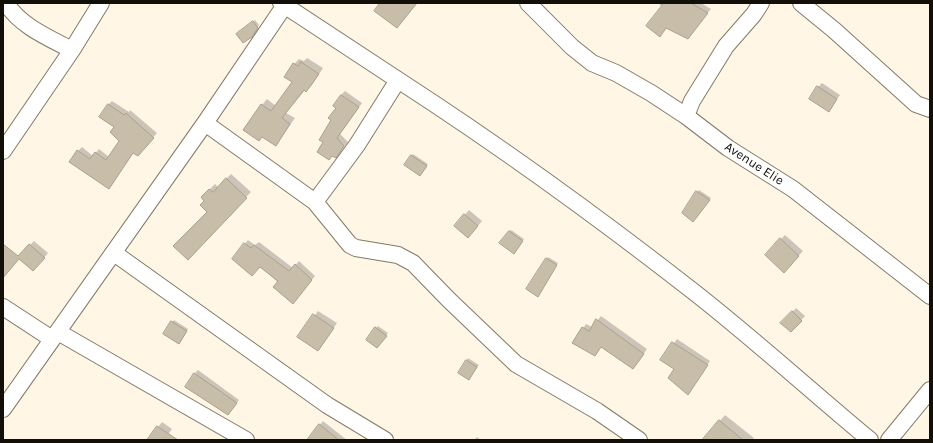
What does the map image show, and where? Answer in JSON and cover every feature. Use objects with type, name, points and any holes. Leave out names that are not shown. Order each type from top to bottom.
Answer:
[{"type":"street","points":[[6,3],[17,17],[27,25],[72,50]]},
{"type":"street","points":[[3,151],[72,50],[101,3]]},
{"type":"street","name":"Avenue Elie","points":[[528,3],[572,47],[592,63],[634,83],[686,116],[728,148],[793,189],[930,296]]},
{"type":"street","points":[[686,116],[692,102],[726,46],[754,14],[761,3]]},
{"type":"street","points":[[801,3],[834,30],[916,104],[930,109]]},
{"type":"street","points":[[3,409],[205,122],[283,4],[479,132],[554,186],[695,292],[870,440]]},
{"type":"street","points":[[315,202],[357,145],[398,80]]},
{"type":"street","points":[[205,122],[315,202],[350,245],[356,248],[398,254],[413,263],[448,300],[516,364],[597,411],[639,440]]},
{"type":"street","points":[[114,253],[326,405],[384,440]]},
{"type":"street","points":[[3,307],[246,440]]},
{"type":"street","points":[[889,440],[930,390]]},
{"type":"building","points":[[380,3],[417,3],[397,28],[374,11]]},
{"type":"building","points":[[664,3],[691,3],[708,13],[688,39],[666,28],[660,37],[646,26]]},
{"type":"building","points":[[253,21],[258,28],[252,37],[243,43],[236,34]]},
{"type":"building","points":[[301,62],[319,74],[306,92],[304,90],[282,118],[290,124],[276,146],[262,137],[259,141],[243,130],[261,104],[271,111],[292,82],[284,77],[293,63],[298,66]]},
{"type":"building","points":[[817,86],[837,99],[829,112],[809,99]]},
{"type":"building","points":[[341,95],[359,107],[337,138],[344,146],[336,158],[332,156],[329,160],[317,152],[323,142],[319,140],[331,120],[328,118],[336,108],[333,106]]},
{"type":"building","points":[[108,104],[124,115],[126,113],[154,138],[138,156],[133,153],[109,189],[69,162],[77,150],[90,159],[95,152],[106,160],[119,141],[110,132],[114,127],[99,117]]},
{"type":"building","points":[[411,155],[427,166],[420,176],[404,165]]},
{"type":"building","points":[[226,178],[247,198],[188,260],[173,246],[207,212],[200,205],[204,201],[201,197],[209,189],[213,192]]},
{"type":"building","points":[[696,191],[710,200],[693,222],[682,213]]},
{"type":"building","points":[[464,214],[478,226],[468,238],[454,226]]},
{"type":"building","points":[[509,231],[523,241],[514,254],[499,243]]},
{"type":"building","points":[[780,238],[799,256],[784,273],[765,255]]},
{"type":"building","points":[[244,243],[251,248],[254,245],[289,271],[295,264],[312,280],[293,304],[273,287],[278,281],[260,267],[252,276],[232,259]]},
{"type":"building","points":[[3,244],[18,256],[29,244],[45,258],[33,271],[19,259],[3,278]]},
{"type":"building","points":[[546,258],[557,265],[538,297],[526,289]]},
{"type":"building","points":[[792,311],[802,321],[791,332],[780,323]]},
{"type":"building","points":[[313,314],[334,328],[318,351],[297,337]]},
{"type":"building","points":[[596,319],[644,354],[633,369],[601,347],[595,356],[572,343],[582,327],[589,331]]},
{"type":"building","points":[[171,321],[187,331],[179,344],[163,334]]},
{"type":"building","points":[[375,327],[387,336],[377,348],[366,340]]},
{"type":"building","points":[[672,342],[708,365],[688,395],[668,378],[674,369],[660,360]]},
{"type":"building","points":[[466,360],[477,367],[469,380],[458,373]]},
{"type":"building","points":[[194,373],[237,403],[228,415],[185,387]]},
{"type":"building","points":[[719,420],[743,440],[702,440]]},
{"type":"building","points":[[319,424],[339,440],[307,440]]},
{"type":"building","points":[[157,426],[178,440],[147,440]]}]
